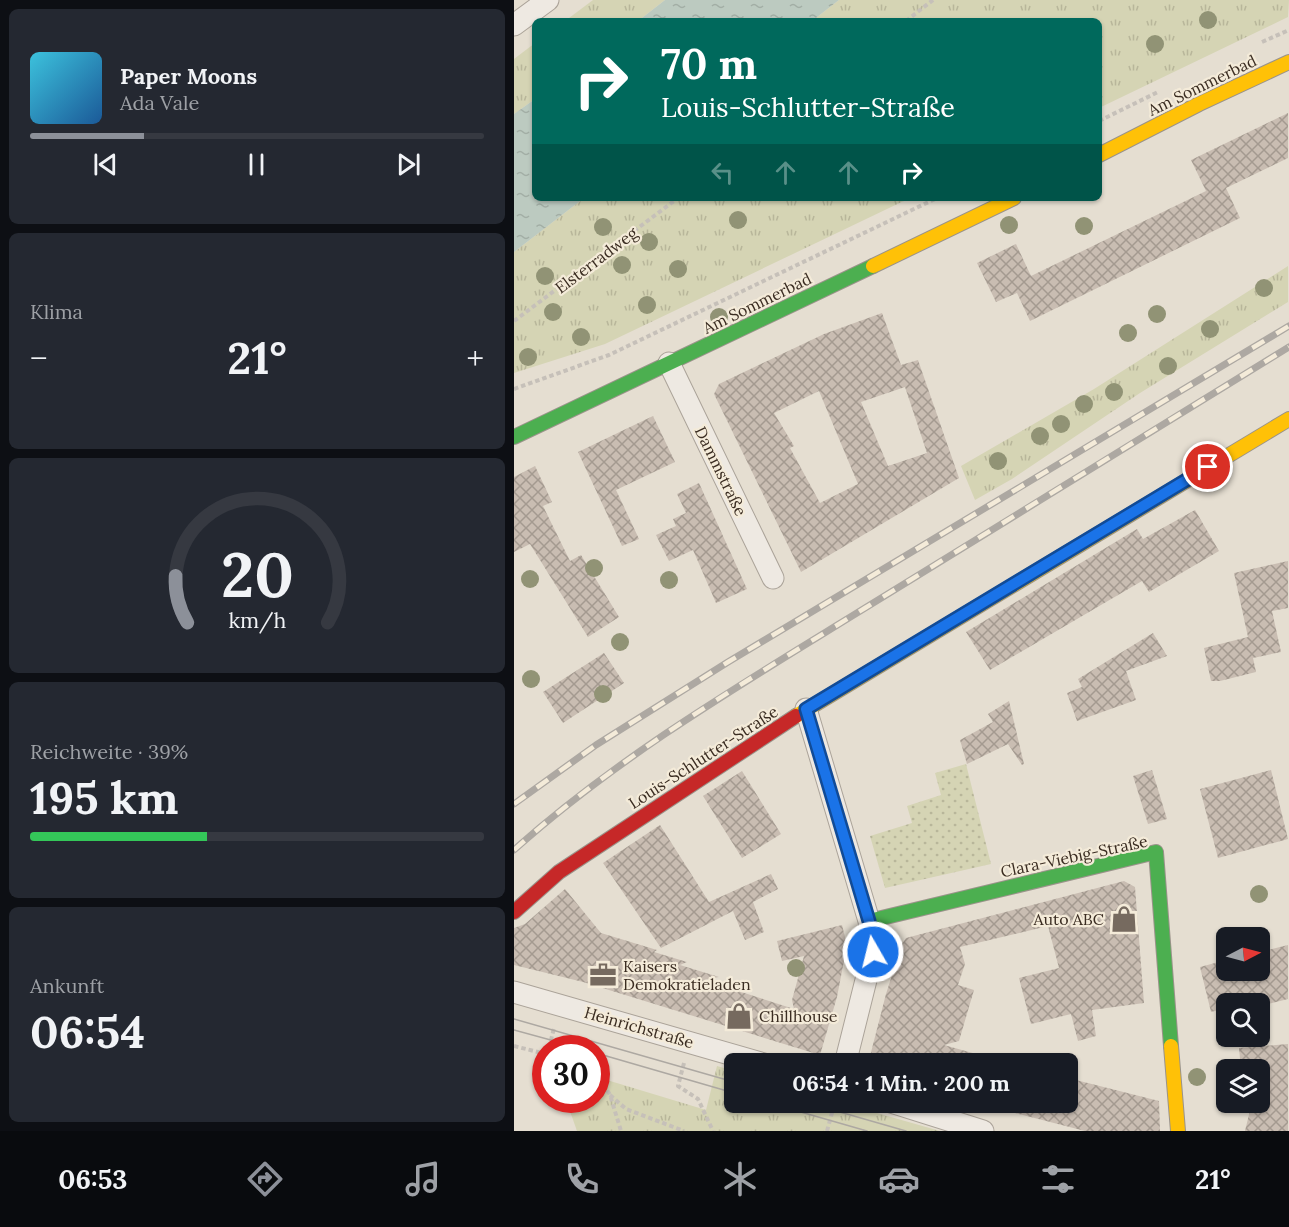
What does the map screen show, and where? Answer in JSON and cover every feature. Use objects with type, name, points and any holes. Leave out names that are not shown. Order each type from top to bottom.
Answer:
[{"type":"street","points":[[514,26],[548,0]]},
{"type":"street","name":"Am Sommerbad","points":[[1102,153],[1288,62]]},
{"type":"street","name":"Am Sommerbad","points":[[514,436],[1008,201]]},
{"type":"street","name":"Dammstraße","points":[[669,363],[773,578]]},
{"type":"street","name":"Louis-Schlutter-Straße","points":[[514,912],[559,872],[806,709],[1288,418]]},
{"type":"street","points":[[806,709],[869,921],[873,952],[848,1053]]},
{"type":"street","name":"Clara-Viebig-Straße","points":[[869,921],[1156,852],[1178,1131]]},
{"type":"street","name":"Heinrichstraße","points":[[514,992],[559,1003],[727,1053]]},
{"type":"street","points":[[926,1113],[983,1131]]},
{"type":"path","points":[[910,18],[933,0]]},
{"type":"path","name":"Elsterradweg","points":[[514,321],[674,201]]},
{"type":"path","points":[[514,388],[609,355],[931,201]]},
{"type":"path","points":[[514,1046],[532,1050]]},
{"type":"path","points":[[685,1059],[678,1086],[698,1099],[712,1131]]},
{"type":"path","points":[[610,1095],[620,1131]]},
{"type":"path","points":[[610,1095],[626,1109],[684,1131]]},
{"type":"path","points":[[828,1131],[832,1113]]},
{"type":"green space","points":[[593,0],[665,0],[642,18],[569,18]]},
{"type":"green space","points":[[839,0],[1289,0],[1288,17],[1102,107],[1102,18],[816,18]]},
{"type":"green space","points":[[532,45],[532,101],[514,114],[514,59]]},
{"type":"green space","points":[[580,201],[904,201],[605,344],[514,373],[514,252]]},
{"type":"green space","points":[[1288,266],[1288,302],[1140,393],[1012,479],[975,500],[961,466],[1094,389]]},
{"type":"green space","points":[[966,764],[991,864],[885,888],[870,836],[912,823],[907,806],[941,795],[935,773]]},
{"type":"green space","points":[[717,1066],[724,1068],[724,1113],[877,1113],[940,1131],[577,1131],[571,1113],[610,1113],[610,1081],[706,1110]]},
{"type":"water","points":[[665,0],[839,0],[816,18],[642,18]]},
{"type":"water","points":[[532,101],[532,201],[580,201],[514,252],[514,114]]},
{"type":"building","points":[[1288,113],[1288,158],[1226,188],[1240,218],[1030,321],[1017,293],[996,302],[977,263],[1016,244],[1031,276],[1206,191],[1191,160]]},
{"type":"building","points":[[882,313],[901,365],[918,360],[959,478],[801,572],[714,394],[719,384],[824,334]],"holes":[[[905,387],[927,453],[888,466],[861,402]],[[819,391],[858,484],[820,503],[790,448],[794,446],[774,413]]]},
{"type":"building","points":[[653,416],[675,462],[616,490],[639,539],[622,546],[578,452]]},
{"type":"building","points":[[535,466],[552,502],[543,506],[570,561],[581,555],[619,617],[588,637],[530,544],[514,552],[514,477]]},
{"type":"building","points":[[699,483],[747,589],[716,603],[693,550],[669,561],[656,535],[676,526],[673,519],[686,513],[677,494]]},
{"type":"building","points":[[1195,510],[1219,551],[1149,592],[1142,581],[990,670],[966,632],[1137,529],[1143,539]]},
{"type":"building","points":[[1288,561],[1288,608],[1272,611],[1281,652],[1253,658],[1256,672],[1211,681],[1204,648],[1248,637],[1234,573]]},
{"type":"building","points":[[1153,633],[1167,656],[1126,671],[1136,700],[1077,721],[1067,693],[1082,687],[1078,679]]},
{"type":"building","points":[[604,653],[624,683],[563,723],[543,692]]},
{"type":"building","points":[[1009,701],[1024,764],[1022,765],[1008,744],[967,764],[960,740],[993,722],[988,714]]},
{"type":"building","points":[[1152,770],[1167,819],[1148,824],[1133,776]]},
{"type":"building","points":[[1271,770],[1288,839],[1218,858],[1200,789]]},
{"type":"building","points":[[742,771],[781,834],[742,858],[703,796]]},
{"type":"building","points":[[660,825],[709,902],[771,874],[778,889],[753,902],[764,932],[745,940],[733,911],[661,948],[603,863]]},
{"type":"building","points":[[1124,881],[1135,887],[1144,1003],[1092,1010],[1096,1036],[1078,1041],[1071,1014],[1031,1024],[1019,978],[1059,968],[1048,926],[960,947],[965,964],[958,985],[974,990],[959,1041],[944,1045],[973,1053],[871,1053],[886,994],[906,938]]},
{"type":"building","points":[[565,889],[601,933],[657,950],[654,952],[687,962],[680,965],[719,977],[704,980],[794,1009],[792,1000],[804,956],[782,961],[777,941],[842,925],[847,945],[837,997],[821,1053],[814,1053],[583,982],[514,965],[514,928],[525,924]]},
{"type":"building","points":[[1288,945],[1288,999],[1270,1004],[1270,993],[1216,993],[1216,1011],[1211,1012],[1200,967],[1216,963],[1216,981],[1270,981],[1270,950]]},
{"type":"building","points":[[1288,1044],[1288,1131],[1245,1131],[1249,1113],[1270,1113],[1270,1059],[1240,1059],[1239,1048]]},
{"type":"building","points":[[1078,1081],[1159,1101],[1160,1131],[1085,1131],[1015,1113],[1078,1113]]},
{"type":"tram line","points":[[514,1019],[724,1079]]},
{"type":"tram line","points":[[514,1030],[532,1035]]},
{"type":"tram line","points":[[610,1057],[724,1090]]},
{"type":"tram line","points":[[804,1113],[867,1131]]},
{"type":"tram line","points":[[843,1113],[906,1131]]},
{"type":"railway","points":[[514,804],[596,745],[728,662],[1289,326]]},
{"type":"railway","points":[[514,850],[597,783],[684,721],[1289,347]]},
{"type":"traffic: fast","points":[[514,437],[873,266]]},
{"type":"traffic: fast","points":[[869,921],[1156,852],[1171,1046]]},
{"type":"traffic: slow","points":[[1102,153],[1199,104],[1289,62]]},
{"type":"traffic: slow","points":[[873,266],[1008,201]]},
{"type":"traffic: slow","points":[[796,716],[1289,419]]},
{"type":"traffic: slow","points":[[1171,1046],[1178,1131]]},
{"type":"traffic: jam","points":[[514,912],[559,872],[796,716]]},
{"type":"place","name":"Auto ABC","points":[[1124,919]]},
{"type":"place","name":"Kaisers Demokratieladen","points":[[603,975]]},
{"type":"place","name":"Chillhouse","points":[[739,1016]]},
{"type":"route","points":[[873,952],[869,921],[806,709],[1208,467]]}]
